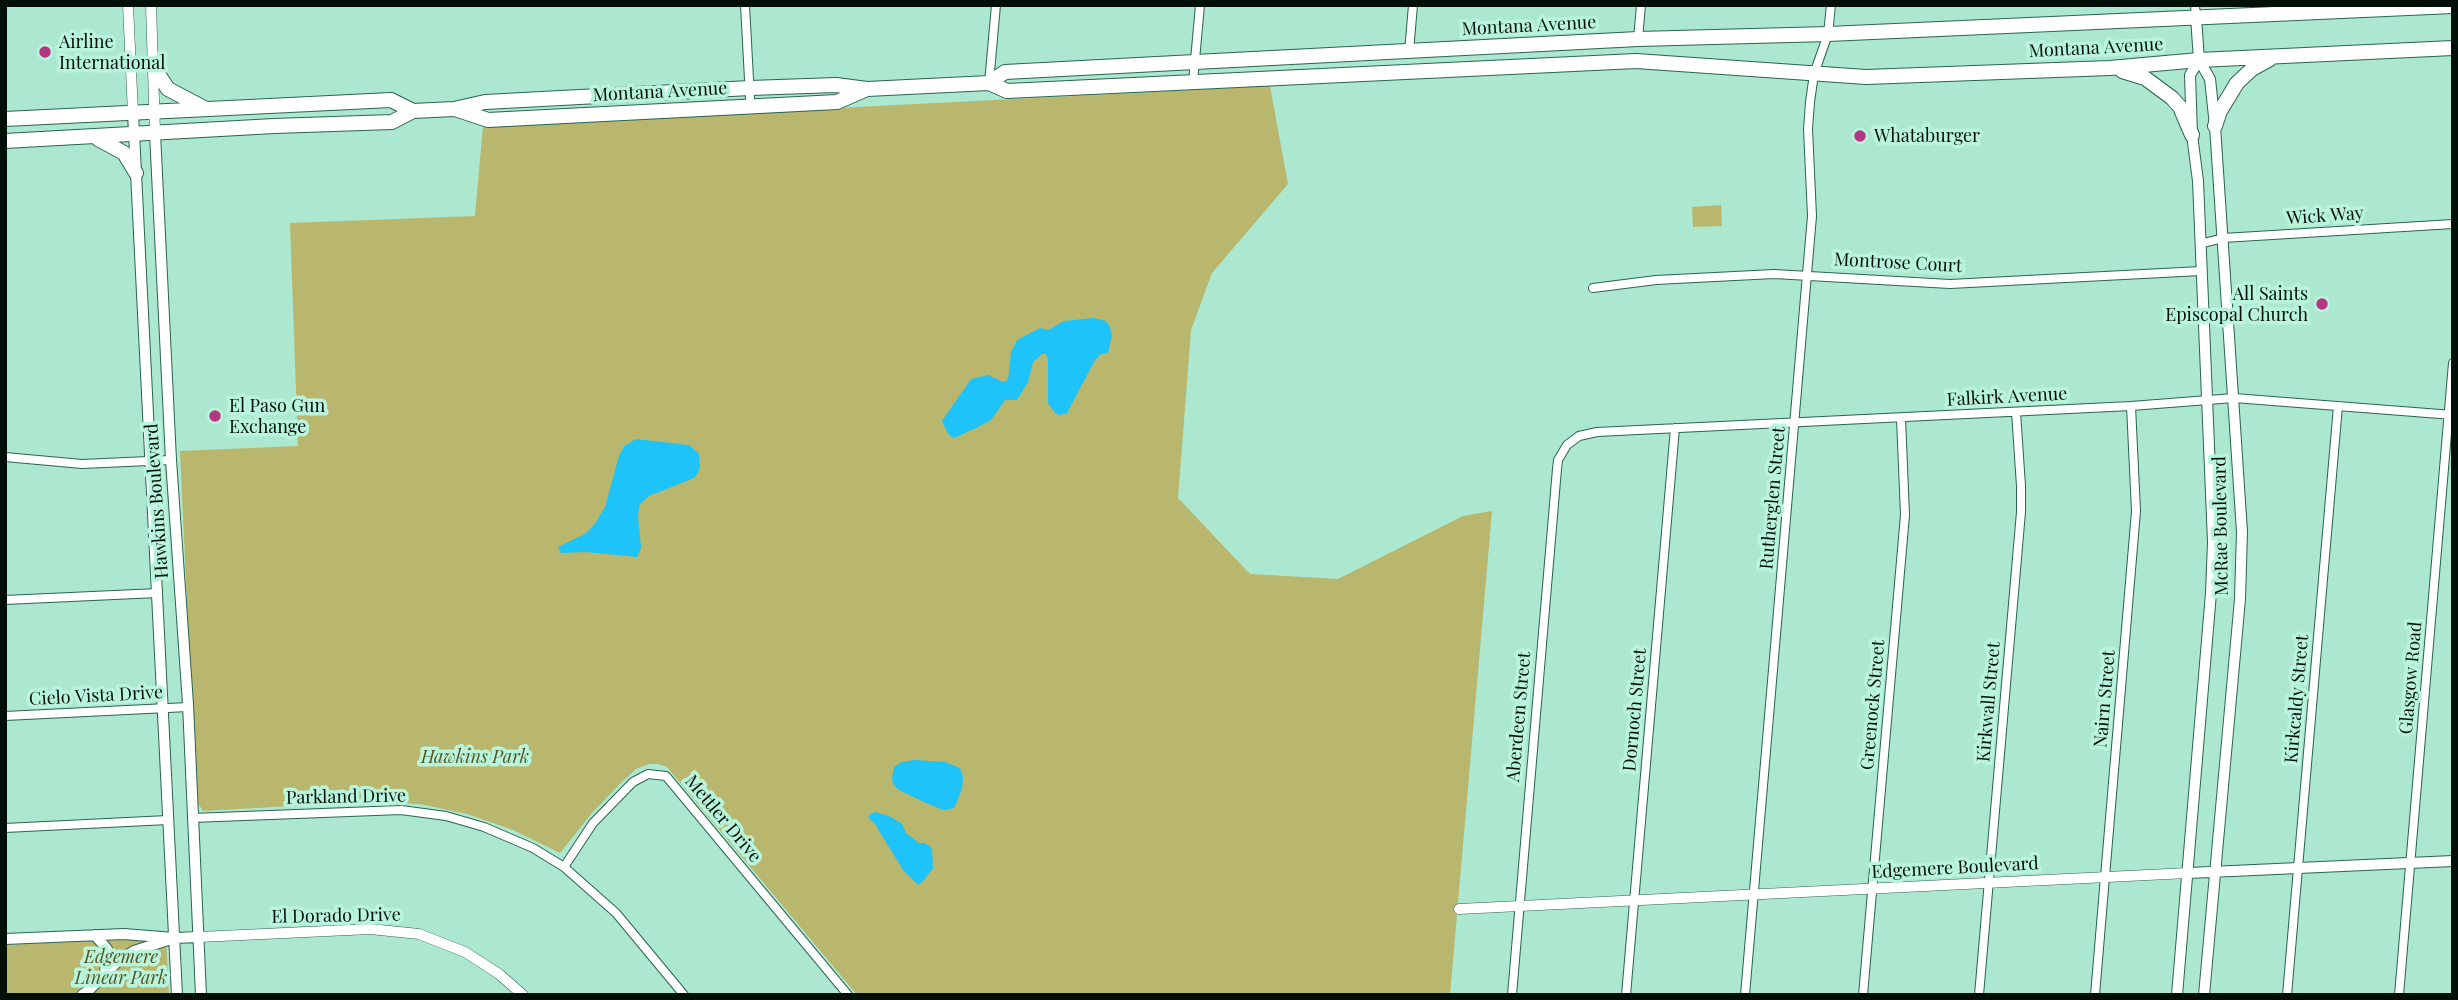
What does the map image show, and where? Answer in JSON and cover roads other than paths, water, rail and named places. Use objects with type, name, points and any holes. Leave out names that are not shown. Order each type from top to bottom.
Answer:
[{"type":"highway","name":"Montana Avenue","points":[[989,83],[1005,72],[1195,62],[1638,39],[1828,34],[2196,11],[2453,6]]},
{"type":"highway","name":"Montana Avenue","points":[[459,111],[485,102],[863,90],[989,83],[1006,91],[1636,61],[1866,77],[2110,68],[2199,60],[2453,48]]},
{"type":"highway","points":[[2215,126],[2220,111],[2237,83],[2252,69],[2273,57]]},
{"type":"highway","points":[[152,65],[168,89],[207,110]]},
{"type":"highway","points":[[2110,68],[2136,75],[2160,88],[2180,107],[2192,135]]},
{"type":"highway","name":"Montana Avenue","points":[[5,119],[391,100],[413,111],[459,111],[488,120],[837,102],[863,90]]},
{"type":"highway","name":"Montana Avenue","points":[[5,141],[392,122],[413,111]]},
{"type":"highway","points":[[94,137],[117,147],[124,153],[136,173]]},
{"type":"main road","name":"McRae Boulevard","points":[[2196,11],[2199,60],[2210,79],[2215,126],[2242,532],[2204,995]]},
{"type":"main road","name":"McRae Boulevard","points":[[2177,995],[2212,580],[2213,519],[2190,75],[2199,60]]},
{"type":"main road","name":"Hawkins Boulevard","points":[[133,113],[177,995]]},
{"type":"main road","name":"Hawkins Boulevard","points":[[155,133],[171,460],[188,707],[201,995]]},
{"type":"main road","points":[[142,295],[163,294]]},
{"type":"main road","name":"Edgemere Boulevard","points":[[2188,873],[2453,861]]},
{"type":"main road","points":[[5,939],[124,934],[174,938]]},
{"type":"main road","points":[[95,935],[107,949],[105,974]]},
{"type":"main road","name":"El Dorado Drive","points":[[174,938],[199,937]]},
{"type":"main road","points":[[82,995],[118,961],[134,951],[174,938]]},
{"type":"street","name":"Hawkins Boulevard","points":[[128,5],[133,113]]},
{"type":"street","name":"Hawkins Boulevard","points":[[151,5],[155,133]]},
{"type":"street","points":[[745,5],[750,93]]},
{"type":"street","points":[[989,83],[996,5]]},
{"type":"street","points":[[1193,82],[1200,5]]},
{"type":"street","points":[[1409,52],[1413,5]]},
{"type":"street","points":[[1638,39],[1642,5]]},
{"type":"street","name":"Rutherglen Street","points":[[1745,995],[1808,275],[1812,216],[1808,129],[1814,74],[1828,34],[1831,5]]},
{"type":"street","name":"Wick Way","points":[[2200,244],[2223,238],[2453,223]]},
{"type":"street","name":"Montrose Court","points":[[1593,288],[1656,280],[1808,275],[1950,284],[2201,271]]},
{"type":"street","name":"Glasgow Road","points":[[2399,995],[2451,415],[2453,363]]},
{"type":"street","name":"Falkirk Avenue","points":[[1567,445],[1586,433],[2131,406],[2234,398],[2451,415]]},
{"type":"street","name":"Nairn Street","points":[[2095,995],[2136,511],[2131,406]]},
{"type":"street","name":"Kirkcaldy Street","points":[[2287,995],[2338,406]]},
{"type":"street","name":"Kirkwall Street","points":[[1979,995],[2021,512],[2016,412]]},
{"type":"street","name":"Greenock Street","points":[[1863,995],[1905,515],[1900,418]]},
{"type":"street","name":"Dornoch Street","points":[[1626,995],[1675,428]]},
{"type":"street","name":"Aberdeen Street","points":[[1512,995],[1557,469],[1558,460],[1567,445]]},
{"type":"street","points":[[5,457],[82,464],[171,460]]},
{"type":"street","points":[[5,600],[158,593]]},
{"type":"street","name":"Cielo Vista Drive","points":[[5,716],[188,707]]},
{"type":"street","name":"Mettler Drive","points":[[564,867],[593,823],[633,782],[648,774],[666,776],[848,995]]},
{"type":"street","name":"Parkland Drive","points":[[192,818],[379,809],[430,813],[484,827],[533,848],[564,867],[616,913],[684,995]]},
{"type":"street","points":[[5,828],[168,820]]},
{"type":"street","name":"Edgemere Boulevard","points":[[1460,909],[2188,873]]},
{"type":"street","name":"El Dorado Drive","points":[[199,937],[370,929],[419,934],[465,952],[499,974],[523,995]]},
{"type":"water","points":[[1093,318],[1106,321],[1110,327],[1112,335],[1108,353],[1101,354],[1095,360],[1067,413],[1055,413],[1048,403],[1048,360],[1046,354],[1042,354],[1033,362],[1028,382],[1017,400],[1005,400],[991,420],[976,428],[954,438],[948,434],[942,421],[971,379],[988,375],[1003,382],[1008,380],[1011,352],[1017,340],[1040,328],[1048,330],[1064,321]]},
{"type":"water","points":[[636,439],[689,445],[699,454],[698,473],[694,478],[649,496],[640,504],[638,515],[641,548],[637,557],[586,552],[561,553],[558,547],[585,534],[594,525],[605,507],[619,456],[624,446]]},
{"type":"water","points":[[902,762],[945,762],[960,768],[963,777],[962,789],[954,808],[943,810],[899,790],[893,784],[894,767]]},
{"type":"water","points":[[876,812],[902,824],[906,833],[919,843],[925,843],[932,848],[933,868],[918,885],[903,870],[868,817]]},
{"type":"place","name":"Airline International","points":[[45,52]]},
{"type":"place","name":"Whataburger","points":[[1860,136]]},
{"type":"place","name":"All Saints Episcopal Church","points":[[2322,304]]},
{"type":"place","name":"El Paso Gun Exchange","points":[[215,416]]},
{"type":"park label","name":"Hawkins Park","points":[[475,757]]},
{"type":"park label","name":"Edgemere Linear Park","points":[[121,967]]}]
